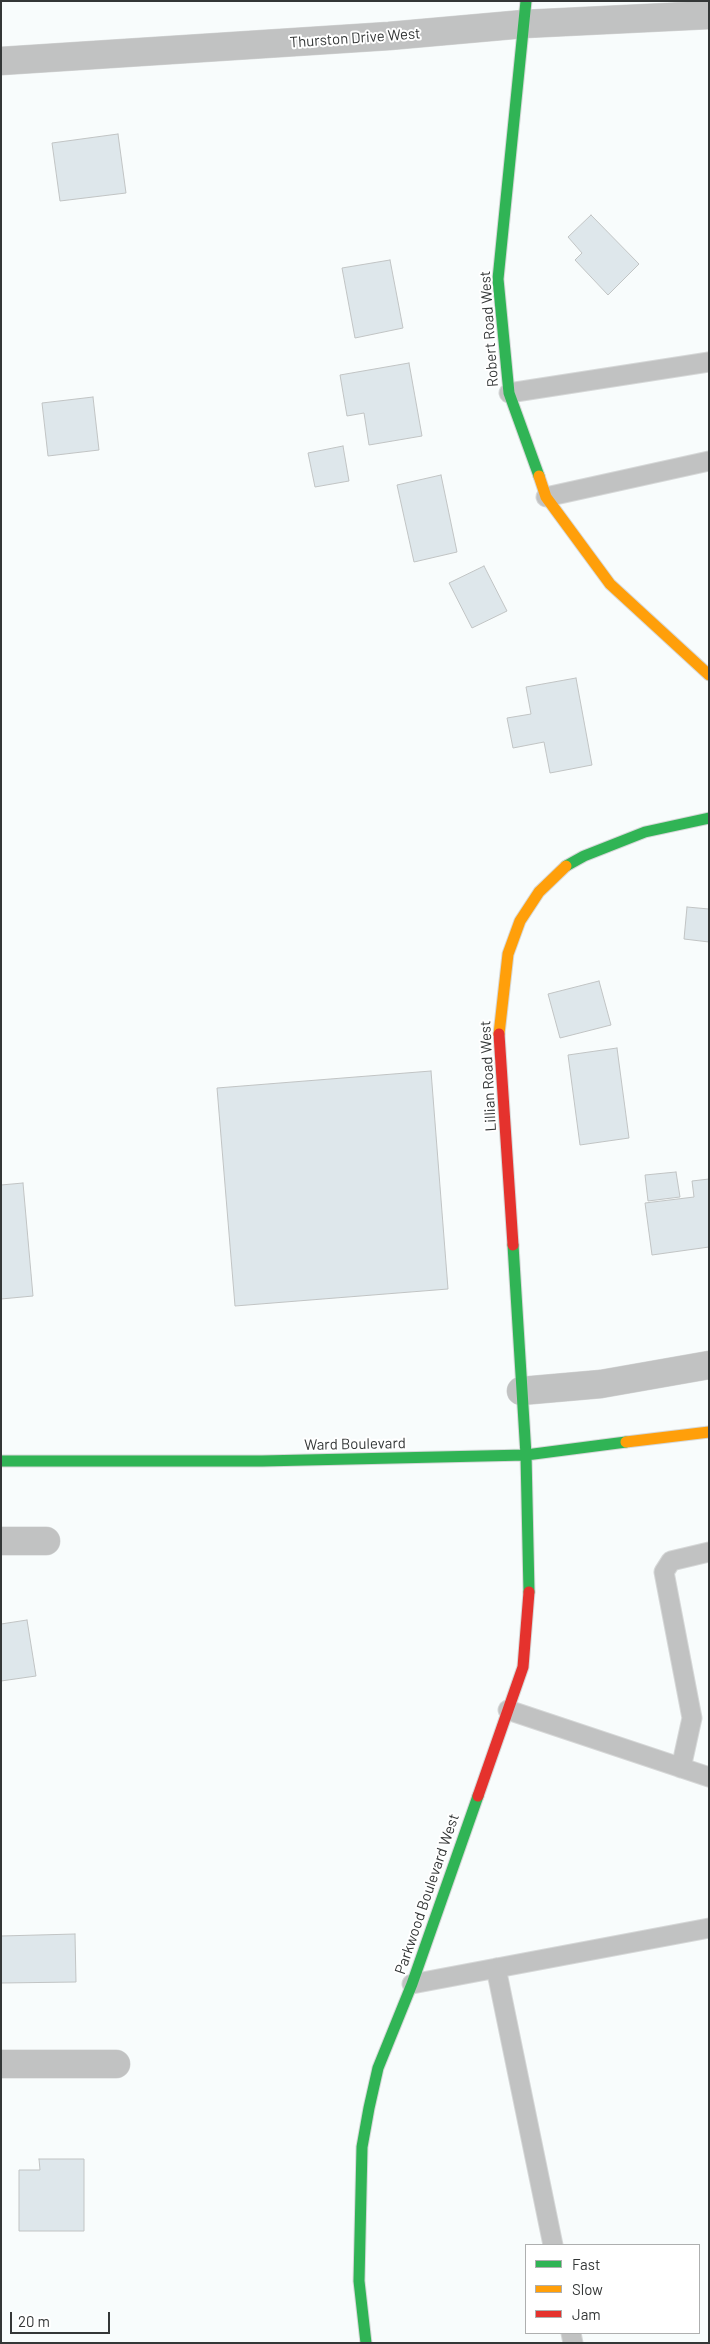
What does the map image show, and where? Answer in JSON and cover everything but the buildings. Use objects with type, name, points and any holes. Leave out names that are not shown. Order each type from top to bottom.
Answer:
[{"type":"street","name":"Thurston Drive West","points":[[1,61],[389,36],[525,13],[709,15]]},
{"type":"street","name":"Robert Road West","points":[[525,13],[498,278],[509,393],[546,497],[576,540],[610,584],[709,675]]},
{"type":"street","name":"Lillian Road West","points":[[526,1455],[499,1026],[508,954],[525,914],[539,892],[560,870],[584,856],[645,832],[709,818]]},
{"type":"street","points":[[521,1391],[602,1384],[709,1364]]},
{"type":"street","name":"Ward Boulevard","points":[[1,1461],[253,1461],[526,1455],[709,1432]]},
{"type":"street","name":"Parkwood Boulevard West","points":[[366,2343],[360,2281],[362,2147],[368,2108],[378,2068],[412,1984],[523,1667],[529,1597],[526,1455]]},
{"type":"street","points":[[1,1541],[46,1541]]},
{"type":"street","points":[[1,2064],[116,2064]]},
{"type":"lane","points":[[509,393],[709,362]]},
{"type":"lane","points":[[546,497],[709,461]]},
{"type":"lane","points":[[681,1768],[692,1718],[664,1572],[671,1561],[709,1552]]},
{"type":"lane","points":[[508,1710],[709,1777]]},
{"type":"lane","points":[[412,1984],[709,1928]]},
{"type":"lane","points":[[496,1968],[553,2244]]},
{"type":"traffic: fast","points":[[526,1],[498,279],[509,393],[539,476]]},
{"type":"traffic: fast","points":[[566,866],[584,856],[645,832],[709,818]]},
{"type":"traffic: fast","points":[[513,1245],[526,1455],[529,1592]]},
{"type":"traffic: fast","points":[[1,1461],[262,1461],[526,1455],[626,1442]]},
{"type":"traffic: fast","points":[[366,2343],[359,2281],[362,2147],[369,2108],[378,2068],[412,1984],[478,1796]]},
{"type":"traffic: slow","points":[[539,476],[546,497],[610,584],[709,675]]},
{"type":"traffic: slow","points":[[499,1034],[508,954],[520,921],[539,892],[566,866]]},
{"type":"traffic: slow","points":[[626,1442],[709,1432]]},
{"type":"traffic: jam","points":[[499,1034],[513,1245]]},
{"type":"traffic: jam","points":[[478,1796],[523,1667],[529,1592]]}]
